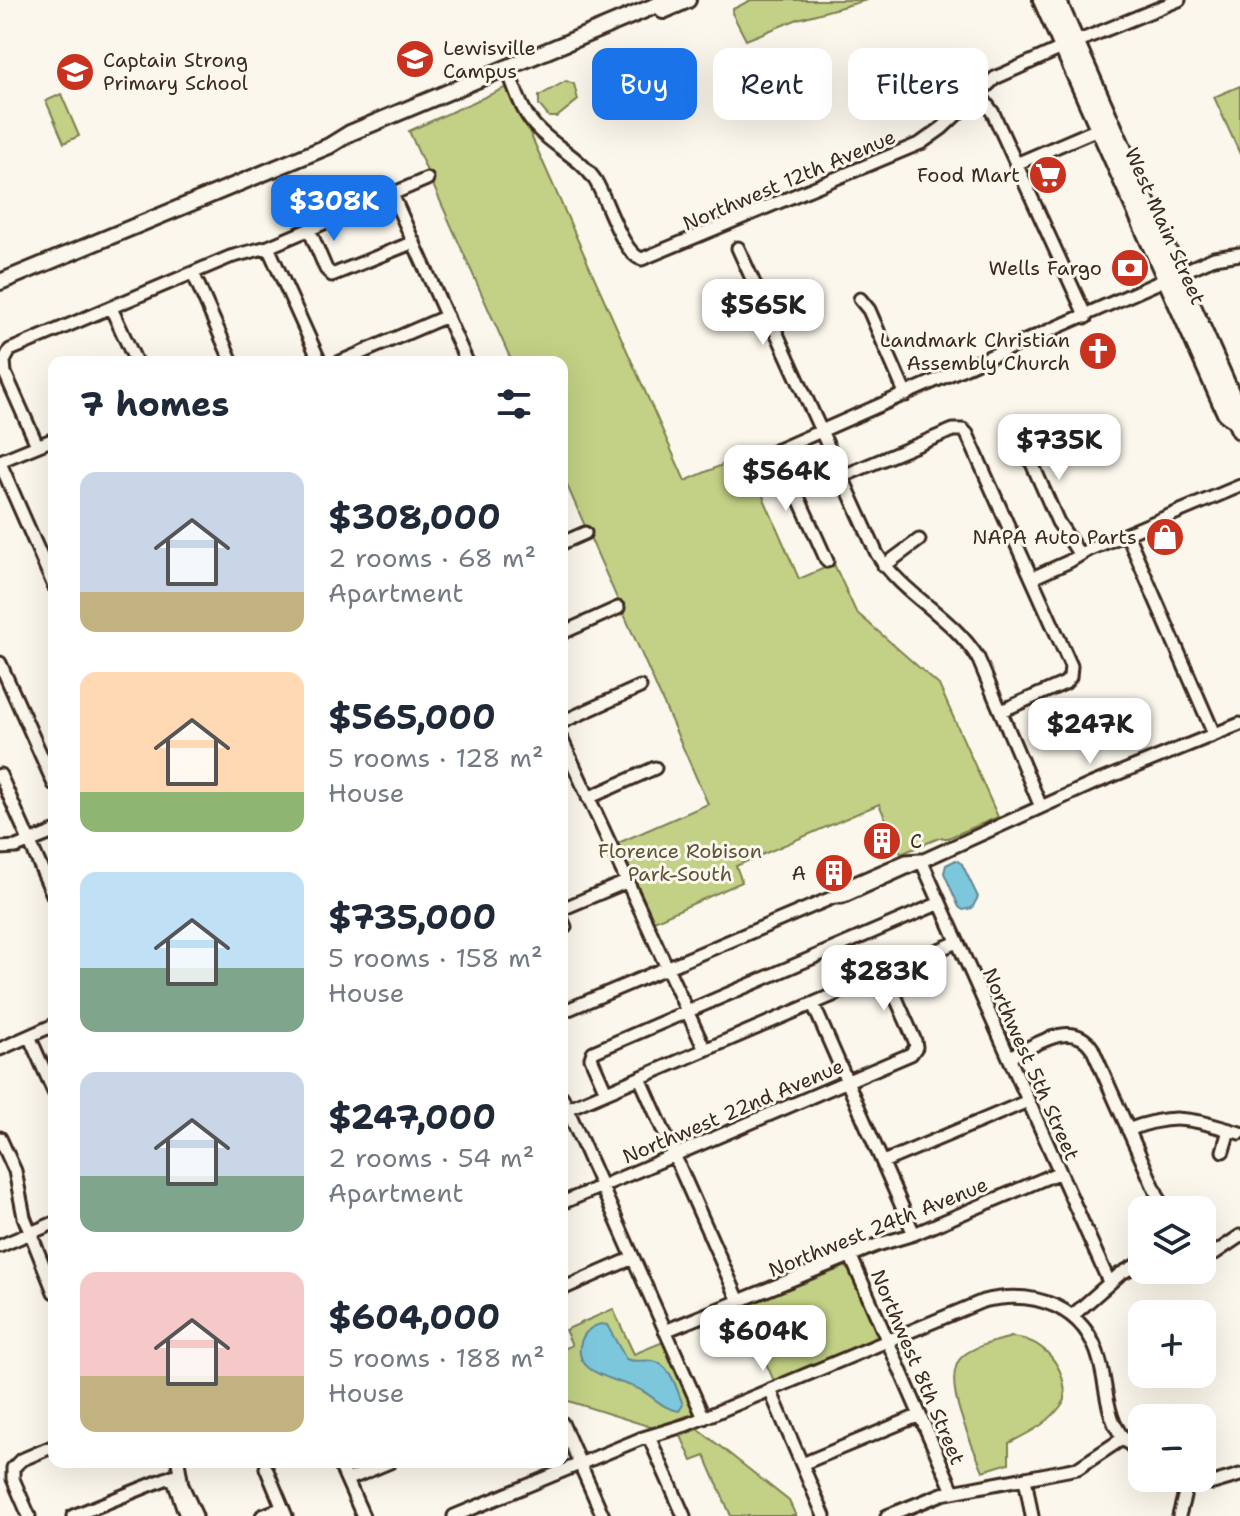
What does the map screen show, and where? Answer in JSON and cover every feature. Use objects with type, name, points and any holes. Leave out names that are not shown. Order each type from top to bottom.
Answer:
[{"type":"highway","name":"West Main Street","points":[[1042,0],[1070,45],[1172,278],[1226,413],[1238,425]]},
{"type":"highway","name":"West Main Street","points":[[1057,0],[1100,128],[1172,278]]},
{"type":"main road","points":[[0,282],[329,146],[350,133],[669,0]]},
{"type":"main road","points":[[329,146],[353,141],[688,0]]},
{"type":"street","name":"Northwest 12th Avenue","points":[[988,85],[1006,72],[1179,0]]},
{"type":"street","name":"Northwest 12th Avenue","points":[[510,76],[536,128],[590,173],[630,253],[642,259],[921,143],[950,120]]},
{"type":"street","points":[[988,106],[1086,317]]},
{"type":"street","points":[[1016,164],[1100,128]]},
{"type":"street","points":[[37,445],[5,373],[4,361],[12,349],[240,253],[268,247],[427,179]]},
{"type":"street","points":[[392,194],[464,356]]},
{"type":"street","points":[[309,229],[326,269],[332,275],[414,242]]},
{"type":"street","points":[[268,247],[317,356]]},
{"type":"street","points":[[738,248],[884,566],[968,641],[1041,807]]},
{"type":"street","points":[[753,461],[1086,317],[1214,258],[1240,254]]},
{"type":"street","points":[[193,273],[229,356]]},
{"type":"street","points":[[860,299],[869,310],[906,395]]},
{"type":"street","points":[[111,308],[133,356]]},
{"type":"street","points":[[354,356],[447,316]]},
{"type":"street","points":[[1014,423],[1058,522],[1080,555]]},
{"type":"street","points":[[843,476],[953,430],[963,430],[1071,666],[1070,677],[1059,687],[1001,711]]},
{"type":"street","points":[[48,441],[0,462],[48,572]]},
{"type":"street","points":[[777,450],[827,561]]},
{"type":"street","points":[[1032,578],[1240,486]]},
{"type":"street","points":[[568,540],[585,533]]},
{"type":"street","points":[[1127,534],[1214,734]]},
{"type":"street","points":[[884,566],[919,540]]},
{"type":"street","points":[[568,630],[618,608]]},
{"type":"street","points":[[0,663],[48,771]]},
{"type":"street","points":[[568,719],[640,687]]},
{"type":"street","points":[[568,1009],[834,897],[839,890],[906,861],[921,860],[1240,724]]},
{"type":"street","points":[[40,753],[48,750]]},
{"type":"street","points":[[568,753],[705,1050]]},
{"type":"street","points":[[588,798],[655,768]]},
{"type":"street","points":[[0,775],[48,883]]},
{"type":"street","points":[[0,848],[48,834]]},
{"type":"street","name":"Northwest 5th Street","points":[[921,860],[1109,1282]]},
{"type":"street","points":[[568,906],[626,882]]},
{"type":"street","points":[[606,1092],[591,1058],[593,1052],[940,903]]},
{"type":"street","points":[[568,1109],[957,942]]},
{"type":"street","points":[[834,949],[851,988]]},
{"type":"street","name":"Northwest 22nd Avenue","points":[[568,1200],[911,1054],[916,1047],[885,973]]},
{"type":"street","points":[[813,1004],[914,1234]]},
{"type":"street","points":[[0,1049],[48,1028]]},
{"type":"street","points":[[1009,1057],[1063,1034],[1079,1035],[1092,1048],[1158,1196]]},
{"type":"street","points":[[29,1036],[48,1079]]},
{"type":"street","points":[[640,1078],[739,1301]]},
{"type":"street","points":[[883,1162],[1028,1101]]},
{"type":"street","points":[[568,1116],[704,1418]]},
{"type":"street","points":[[1128,1130],[1152,1121],[1173,1118],[1204,1122],[1234,1131],[1223,1151]]},
{"type":"street","points":[[0,1138],[5,1164],[48,1277]]},
{"type":"street","name":"Northwest 24th Avenue","points":[[665,1331],[887,1241],[914,1234],[1060,1172]]},
{"type":"street","points":[[0,1246],[48,1226]]},
{"type":"street","points":[[1216,1252],[1240,1236]]},
{"type":"street","name":"Northwest 8th Street","points":[[851,1257],[953,1491]]},
{"type":"street","points":[[568,1286],[633,1258]]},
{"type":"street","points":[[1072,1316],[1109,1282],[1128,1270]]},
{"type":"street","points":[[454,1516],[580,1464],[704,1418],[983,1301],[1007,1296],[1042,1300],[1072,1316],[1096,1351],[1112,1421],[1128,1444]]},
{"type":"street","points":[[770,1390],[824,1516]]},
{"type":"street","points":[[802,1464],[920,1415]]},
{"type":"street","points":[[568,1437],[603,1516]]},
{"type":"street","points":[[649,1437],[684,1516]]},
{"type":"street","points":[[887,1516],[953,1491],[1086,1465],[1122,1439]]},
{"type":"street","points":[[29,1516],[13,1479],[13,1468],[21,1460],[48,1449]]},
{"type":"street","points":[[262,1516],[284,1512],[266,1468]]},
{"type":"street","points":[[342,1468],[363,1516]]},
{"type":"street","points":[[347,1480],[376,1468]]},
{"type":"street","points":[[73,1516],[177,1470]]},
{"type":"street","points":[[177,1470],[186,1516]]},
{"type":"street","points":[[177,1470],[196,1516]]},
{"type":"street","points":[[1216,1482],[1240,1475]]},
{"type":"street","points":[[1025,1478],[1032,1516]]},
{"type":"street","points":[[1179,1516],[1183,1492]]},
{"type":"green space","points":[[751,0],[867,0],[798,19],[746,40],[732,13],[733,9]]},
{"type":"green space","points":[[566,81],[574,84],[578,100],[557,117],[549,117],[539,105],[539,96]]},
{"type":"green space","name":"Florence Robison Park-South","points":[[509,86],[685,481],[745,455],[799,579],[834,564],[856,612],[939,685],[998,817],[901,854],[879,804],[736,866],[742,882],[654,921],[618,843],[708,804],[568,488],[568,356],[509,356],[409,131]]},
{"type":"green space","points":[[1240,86],[1240,154],[1214,97]]},
{"type":"green space","points":[[61,94],[79,136],[64,143],[46,101]]},
{"type":"green space","points":[[847,1266],[879,1336],[774,1381],[741,1308]]},
{"type":"green space","points":[[613,1309],[634,1354],[663,1342],[695,1413],[654,1428],[568,1401],[568,1347],[572,1345],[568,1329]]},
{"type":"green space","points":[[1011,1337],[1034,1343],[1051,1356],[1062,1376],[1065,1400],[1034,1430],[1009,1443],[1009,1463],[983,1471],[965,1429],[954,1378],[957,1365],[964,1355],[986,1344]]},
{"type":"green space","points":[[698,1429],[789,1501],[796,1516],[731,1516],[705,1456],[692,1461],[681,1436]]},
{"type":"water","points":[[956,860],[962,864],[978,897],[972,908],[963,910],[959,907],[944,873],[946,865]]},
{"type":"water","points":[[601,1324],[607,1325],[626,1359],[653,1361],[664,1367],[683,1405],[679,1411],[663,1405],[641,1390],[598,1374],[582,1361],[580,1351],[585,1333]]},
{"type":"place","name":"Lewisville Campus","points":[[415,59]]},
{"type":"place","name":"Captain Strong Primary School","points":[[75,72]]},
{"type":"place","name":"Food Mart","points":[[1048,175]]},
{"type":"place","name":"Wells Fargo","points":[[1130,268]]},
{"type":"place","name":"Landmark Christian Assembly Church","points":[[1098,351]]},
{"type":"place","name":"NAPA Auto Parts","points":[[1165,537]]},
{"type":"place","name":"C","points":[[882,841]]},
{"type":"place","name":"A","points":[[834,873]]}]
